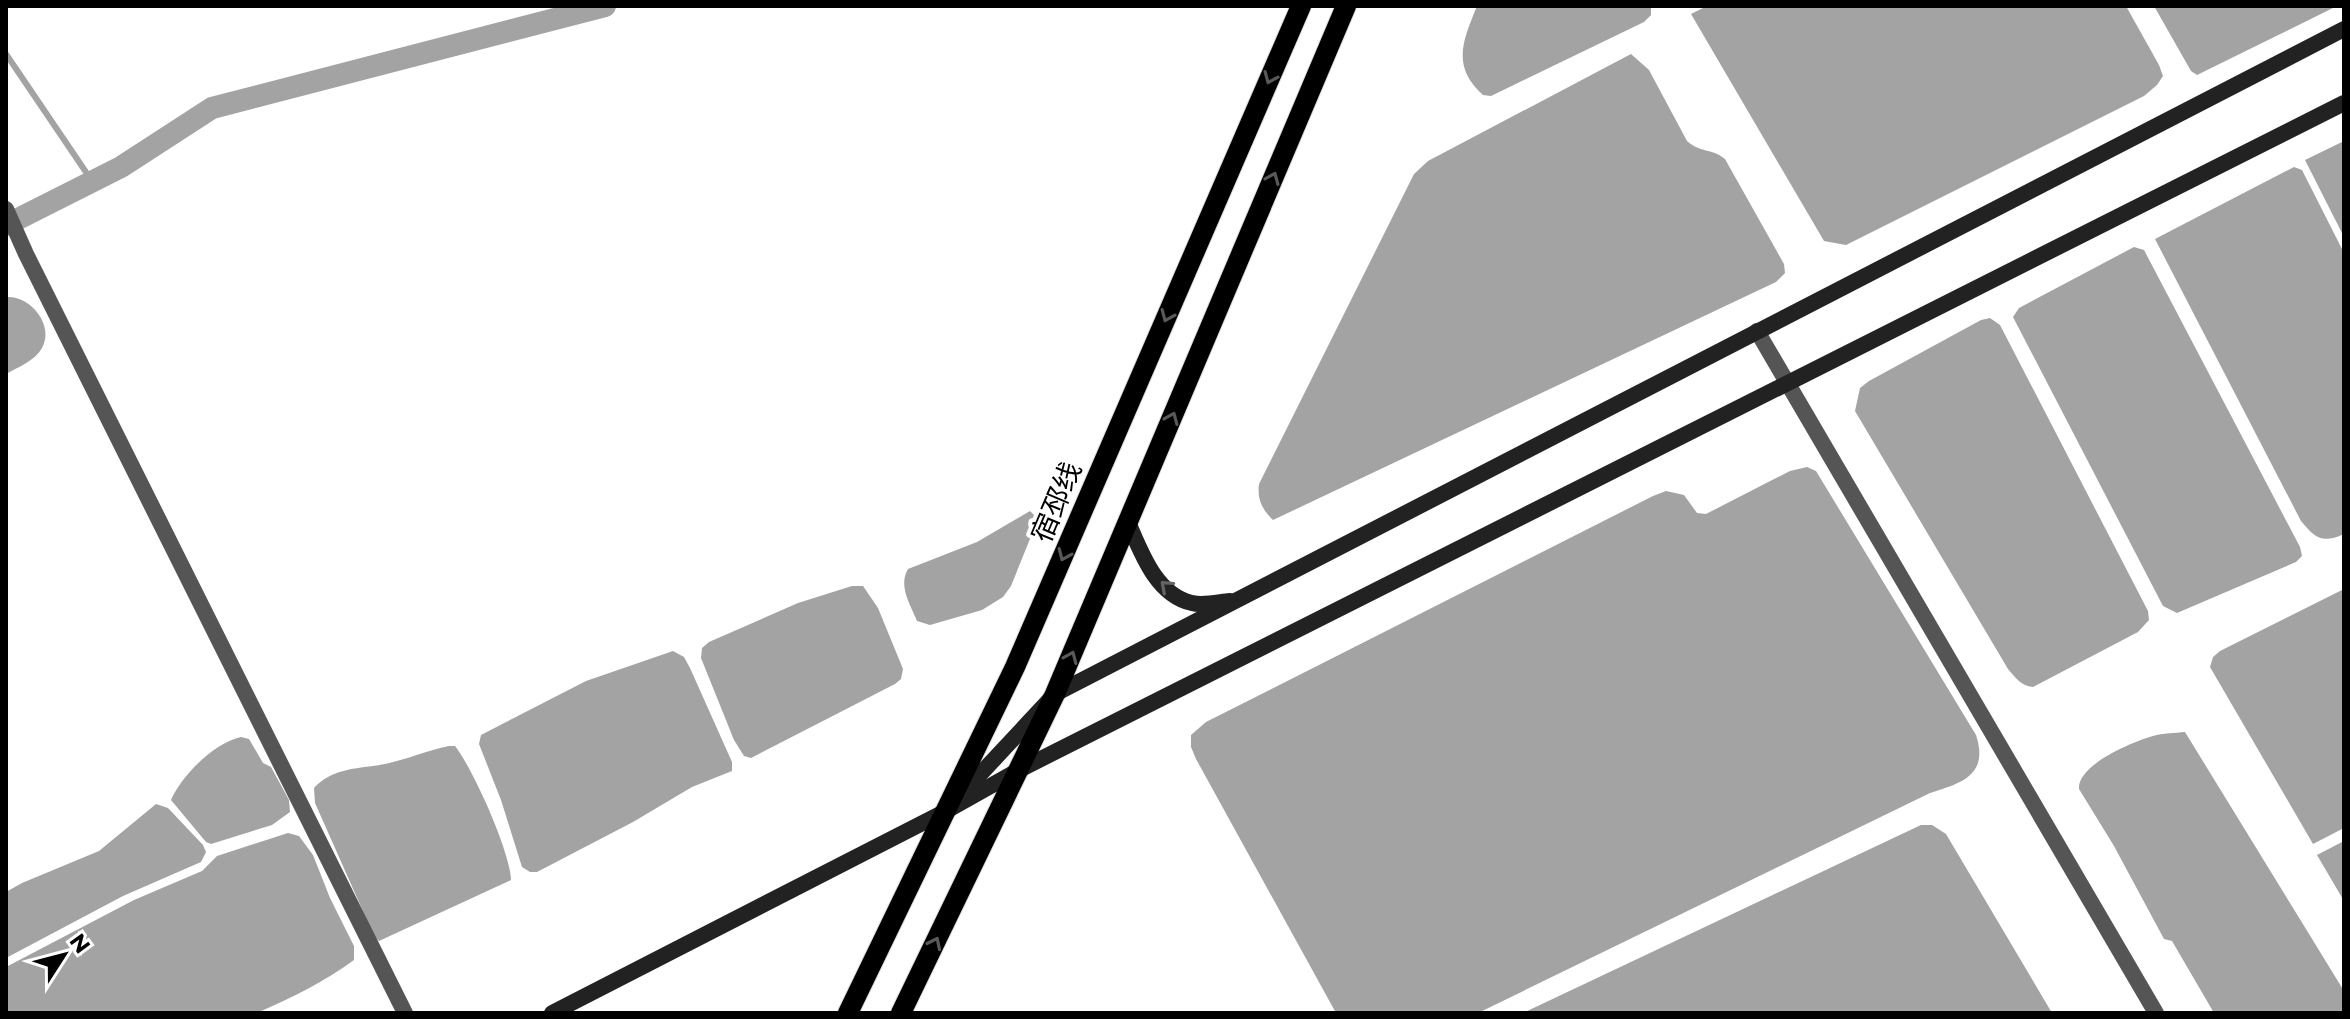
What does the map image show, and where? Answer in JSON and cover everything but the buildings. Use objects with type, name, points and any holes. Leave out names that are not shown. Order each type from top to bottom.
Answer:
[{"type":"main road","name":"宿邳线","points":[[848,1013],[1015,667],[1301,6]]},
{"type":"main road","points":[[901,1013],[1055,694],[1346,6]]},
{"type":"street","points":[[946,811],[1055,694],[2344,29]]},
{"type":"street","points":[[552,1013],[946,811],[1019,770],[2344,103]]},
{"type":"street","points":[[7,211],[405,1013]]},
{"type":"street","points":[[1757,331],[2156,1013]]},
{"type":"street","points":[[1128,522],[1145,561],[1158,580],[1174,594],[1193,603],[1236,601]]},
{"type":"shaded area","points":[[1477,6],[1651,6],[1651,15],[1644,22],[1491,96],[1483,95],[1473,84],[1463,63],[1464,42]]},
{"type":"shaded area","points":[[1707,6],[2126,6],[2163,76],[2144,96],[1846,245],[1824,241],[1691,14]]},
{"type":"shaded area","points":[[2154,6],[2337,6],[2197,75],[2191,71]]},
{"type":"shaded area","points":[[1631,54],[1649,70],[1687,141],[1725,159],[1784,264],[1785,273],[1776,282],[1273,520],[1261,504],[1259,484],[1414,174],[1428,161]]},
{"type":"shaded area","points":[[2344,141],[2344,237],[2305,160]]},
{"type":"shaded area","points":[[2294,167],[2302,170],[2344,253],[2344,534],[2330,539],[2315,535],[2301,521],[2155,239]]},
{"type":"shaded area","points":[[2134,247],[2144,250],[2302,556],[2296,562],[2177,613],[2163,606],[2013,317],[2019,308]]},
{"type":"shaded area","points":[[6,297],[24,301],[38,313],[43,321],[45,339],[35,357],[6,374]]},
{"type":"shaded area","points":[[1990,318],[2000,325],[2148,611],[2149,620],[2138,632],[2033,687],[2022,683],[2008,669],[1855,411],[1860,388],[1869,381]]},
{"type":"shaded area","points":[[1807,467],[1816,471],[1976,735],[1979,760],[1970,775],[1478,1013],[1336,1013],[1196,759],[1191,747],[1191,735],[1206,722],[1653,496],[1666,491],[1684,495],[1697,513],[1706,514],[1790,471]]},
{"type":"shaded area","points":[[1030,511],[1038,519],[1011,586],[1003,597],[982,610],[930,625],[917,621],[905,588],[908,569],[977,542]]},
{"type":"shaded area","points":[[852,586],[863,586],[878,608],[903,669],[901,679],[751,758],[744,756],[734,740],[701,658],[702,648],[709,642],[798,603]]},
{"type":"shaded area","points":[[2344,589],[2344,828],[2313,844],[2210,667],[2213,657],[2220,651]]},
{"type":"shaded area","points":[[673,651],[684,657],[690,668],[732,762],[732,771],[692,787],[537,872],[522,867],[479,744],[481,735],[586,681]]},
{"type":"shaded area","points":[[2185,732],[2344,991],[2344,1013],[2214,1013],[2172,941],[2164,939],[2079,789],[2087,771],[2107,756],[2153,736]]},
{"type":"shaded area","points":[[241,737],[249,739],[263,763],[271,767],[289,800],[290,812],[272,825],[211,844],[171,800],[200,761],[220,746]]},
{"type":"shaded area","points":[[455,746],[463,757],[480,791],[498,831],[511,880],[379,941],[374,936],[315,803],[314,788],[327,777],[342,771],[392,762]]},
{"type":"shaded area","points":[[156,804],[168,808],[203,845],[206,852],[201,862],[123,896],[6,958],[6,892],[99,851]]},
{"type":"shaded area","points":[[1921,825],[1932,825],[1946,834],[2052,1013],[1523,1013]]},
{"type":"shaded area","points":[[288,833],[299,836],[313,855],[354,946],[354,960],[331,975],[257,1013],[6,1013],[6,967],[134,900],[202,871],[217,856]]},
{"type":"shaded area","points":[[2344,841],[2344,901],[2317,855]]},
{"type":"waterway","points":[[6,225],[121,167],[212,108],[605,6]]},
{"type":"waterway","points":[[6,54],[92,181]]}]
